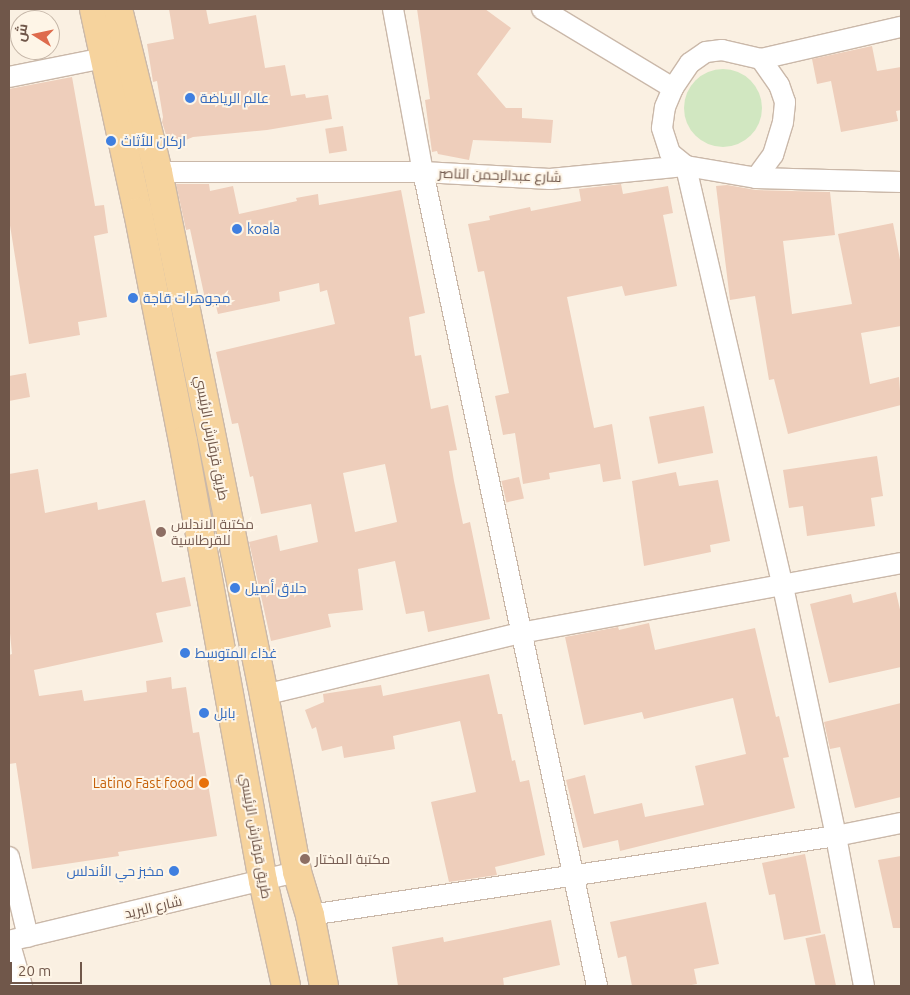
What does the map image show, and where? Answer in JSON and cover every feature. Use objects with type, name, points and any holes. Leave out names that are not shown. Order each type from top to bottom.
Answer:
[{"type":"main road","name":"طريق قرقارش الرئيسي","points":[[94,9],[184,441],[264,881],[286,986]]},
{"type":"main road","name":"طريق قرقارش الرئيسي","points":[[118,9],[158,172],[264,695],[297,872],[310,915],[324,986]]},
{"type":"street","points":[[393,9],[423,172],[520,633],[597,986]]},
{"type":"street","points":[[542,9],[673,88]]},
{"type":"street","points":[[864,986],[836,836],[782,583],[686,166],[670,154],[662,128],[665,107],[673,88],[690,63],[706,52],[722,50],[761,59],[901,26]]},
{"type":"street","points":[[9,77],[104,58]]},
{"type":"street","points":[[756,178],[773,155],[783,122],[785,102],[779,85],[761,59]]},
{"type":"street","name":"شارع عبدالرحمن الناصر","points":[[158,172],[423,172],[550,179],[686,166],[756,178],[901,182]]},
{"type":"street","points":[[264,695],[520,633],[782,583],[901,563]]},
{"type":"street","points":[[310,915],[836,836],[901,824]]},
{"type":"street","points":[[9,857],[15,940],[22,986]]},
{"type":"street","name":"شارع البريد","points":[[15,940],[297,872]]},
{"type":"green space","points":[[723,69],[738,72],[755,86],[759,93],[762,108],[759,123],[745,140],[738,144],[723,147],[708,144],[691,130],[687,123],[684,108],[687,93],[701,76],[708,72]]},
{"type":"building","points":[[169,9],[206,9],[209,24],[256,15],[265,68],[285,65],[291,96],[305,94],[306,98],[328,95],[332,119],[267,130],[193,137],[181,142],[167,138],[162,122],[163,117],[157,81],[153,82],[147,44],[174,39]]},
{"type":"building","points":[[417,9],[485,9],[511,28],[477,74],[506,108],[522,108],[522,118],[553,120],[551,143],[473,140],[469,160],[438,154],[437,151],[432,152],[425,100],[430,99]]},
{"type":"building","points":[[872,46],[877,71],[901,67],[901,110],[896,111],[898,121],[841,132],[831,81],[817,84],[812,59]]},
{"type":"building","points":[[72,77],[95,206],[104,205],[108,233],[94,236],[107,317],[78,322],[80,335],[29,344],[9,219],[9,89]]},
{"type":"building","points":[[343,126],[347,151],[329,154],[325,129]]},
{"type":"building","points":[[176,184],[209,184],[210,191],[233,186],[239,214],[297,201],[296,198],[318,194],[319,205],[401,190],[425,313],[409,317],[415,356],[421,355],[431,409],[448,405],[457,450],[449,451],[454,481],[463,524],[470,522],[490,619],[428,632],[424,611],[406,614],[395,561],[358,569],[363,610],[328,614],[331,627],[271,641],[249,542],[277,535],[280,551],[318,542],[311,504],[261,514],[253,476],[250,477],[238,423],[232,424],[216,352],[335,324],[327,290],[320,292],[319,283],[279,292],[280,301],[218,314],[216,306],[207,308],[190,229],[186,230]],"holes":[[[385,464],[397,522],[355,532],[343,473]]]},
{"type":"building","points":[[621,184],[623,194],[668,186],[673,213],[663,215],[677,286],[625,296],[622,286],[567,297],[594,428],[612,424],[621,479],[603,482],[600,464],[549,473],[550,479],[523,484],[515,433],[503,435],[495,396],[509,393],[484,271],[478,272],[468,224],[490,220],[489,216],[530,207],[531,211],[581,201],[579,189]]},
{"type":"building","points":[[727,185],[756,190],[830,192],[835,235],[783,241],[792,314],[852,304],[838,234],[893,223],[901,265],[901,326],[861,333],[870,384],[899,377],[901,405],[788,434],[774,379],[769,380],[755,296],[730,300],[716,186]]},
{"type":"building","points":[[26,373],[30,397],[9,401],[9,376]]},
{"type":"building","points":[[704,406],[713,453],[658,464],[649,417]]},
{"type":"building","points":[[877,456],[883,496],[871,498],[875,526],[807,536],[803,506],[789,508],[783,470]]},
{"type":"building","points":[[38,469],[45,513],[97,502],[98,510],[145,500],[162,582],[185,577],[191,606],[156,613],[163,642],[34,670],[39,696],[82,690],[84,701],[147,692],[146,681],[171,677],[172,689],[186,687],[193,733],[199,732],[217,836],[118,852],[119,856],[32,869],[16,763],[9,764],[9,655],[12,654],[9,623],[9,474]]},
{"type":"building","points":[[676,472],[679,486],[718,480],[730,541],[710,545],[711,552],[644,566],[632,481]]},
{"type":"building","points":[[519,477],[524,498],[506,502],[501,481]]},
{"type":"building","points":[[896,592],[901,614],[901,667],[829,683],[810,604],[851,594],[853,603]]},
{"type":"building","points":[[649,623],[655,650],[755,628],[776,717],[779,716],[789,757],[783,758],[795,808],[620,851],[618,840],[583,848],[566,780],[585,775],[594,814],[642,803],[645,817],[704,805],[695,766],[746,754],[733,698],[644,719],[642,712],[584,725],[565,637],[618,627],[619,630]]},
{"type":"building","points":[[489,674],[498,714],[502,714],[512,761],[515,760],[520,782],[529,780],[545,855],[495,867],[497,875],[449,882],[431,802],[476,792],[460,721],[393,736],[395,749],[344,758],[342,746],[322,751],[316,727],[312,729],[305,710],[324,702],[323,694],[381,685],[383,696]]},
{"type":"building","points":[[901,703],[901,797],[855,808],[840,747],[830,749],[824,722]]},
{"type":"building","points":[[805,854],[821,933],[784,940],[775,894],[769,895],[762,863]]},
{"type":"building","points":[[901,856],[901,928],[893,928],[878,860]]},
{"type":"building","points":[[706,902],[719,964],[694,969],[697,984],[686,986],[632,986],[626,956],[618,958],[610,922]]},
{"type":"building","points":[[551,920],[560,965],[503,978],[504,986],[398,986],[392,947],[443,937],[444,942]]},
{"type":"building","points":[[825,934],[836,986],[816,986],[805,938]]},
{"type":"place","name":"عالم الرياضة","points":[[190,98]]},
{"type":"place","name":"اركان للأثاث","points":[[111,141]]},
{"type":"place","name":"koala","points":[[237,229]]},
{"type":"place","name":"مجوهرات قاجة","points":[[133,298]]},
{"type":"place","name":"مكتبة الاندلس للقرطاسية","points":[[161,532]]},
{"type":"place","name":"حلاق أصيل","points":[[235,588]]},
{"type":"place","name":"غذاء المتوسط","points":[[185,653]]},
{"type":"place","name":"بابل","points":[[204,713]]},
{"type":"place","name":"Latino Fast food","points":[[204,783]]},
{"type":"place","name":"مكتبة المختار","points":[[305,859]]},
{"type":"place","name":"مخبز حي الأندلس","points":[[174,871]]}]
